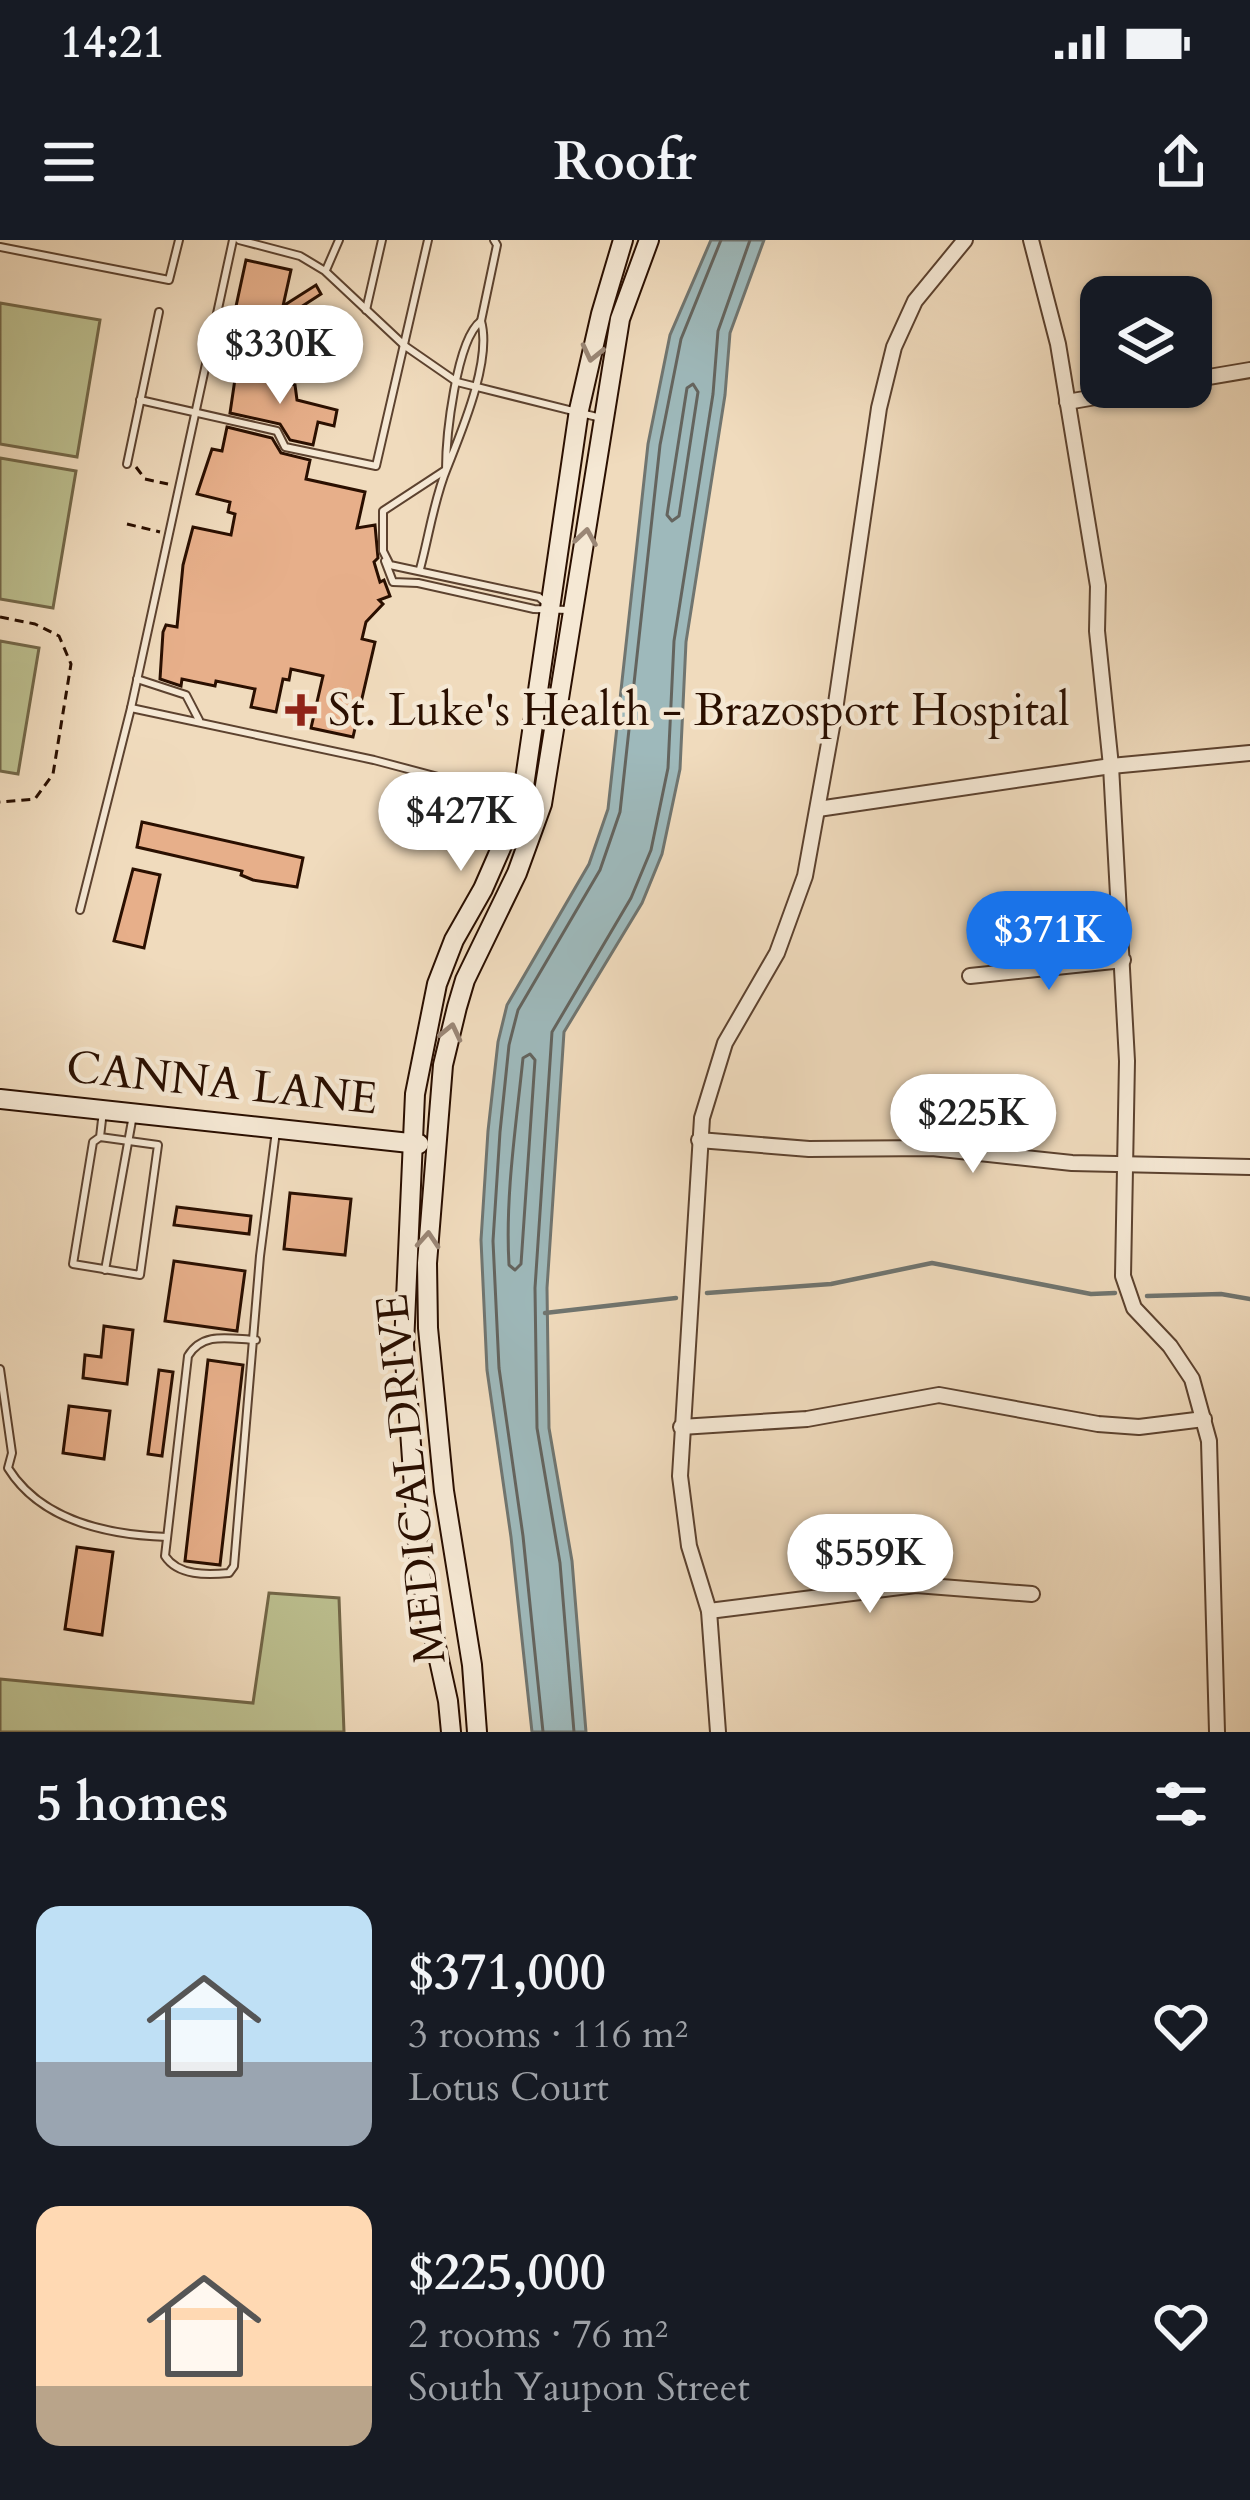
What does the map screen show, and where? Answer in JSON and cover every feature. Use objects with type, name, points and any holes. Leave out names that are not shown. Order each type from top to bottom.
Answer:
[{"type":"street","name":"MEDICAL DRIVE","points":[[451,1732],[420,1573],[404,1345],[411,1143],[419,1062],[437,984],[454,940],[532,802],[551,607],[579,410],[623,240]]},
{"type":"street","name":"MEDICAL DRIVE","points":[[477,1732],[472,1665],[444,1491],[428,1328],[427,1263],[443,1065],[465,980],[518,873],[574,611],[620,319],[650,240]]},
{"type":"street","points":[[718,1732],[709,1611],[684,1523],[680,1476],[699,1140],[724,1043],[766,974],[790,921],[818,809],[894,347],[916,302],[965,240]]},
{"type":"street","points":[[1031,240],[1047,296],[1098,586],[1097,631],[1112,766],[1123,960],[1126,1287],[1134,1308],[1170,1346],[1192,1379],[1204,1419],[1212,1467],[1217,1732]]},
{"type":"street","points":[[1212,376],[1250,370]]},
{"type":"street","points":[[1067,402],[1080,400]]},
{"type":"street","points":[[818,809],[1112,766],[1250,754]]},
{"type":"street","points":[[970,976],[1123,960]]},
{"type":"street","name":"CANNA LANE","points":[[0,1099],[435,1147]]},
{"type":"street","points":[[699,1140],[809,1149],[932,1148],[1072,1163],[1250,1166]]},
{"type":"street","points":[[681,1427],[807,1419],[939,1395],[1098,1424],[1139,1426],[1204,1419]]},
{"type":"street","points":[[709,1611],[916,1585],[1032,1594]]},
{"type":"lane","points":[[0,248],[170,280],[179,240]]},
{"type":"lane","points":[[80,910],[236,240],[300,256],[326,271],[405,346],[458,382],[604,419]]},
{"type":"lane","points":[[326,271],[339,240]]},
{"type":"lane","points":[[366,310],[382,240]]},
{"type":"lane","points":[[140,400],[277,431],[285,447],[376,466],[428,240]]},
{"type":"lane","points":[[446,470],[458,382],[470,335],[481,321],[497,245],[494,240]]},
{"type":"lane","points":[[131,465],[160,312]]},
{"type":"lane","points":[[420,569],[474,385],[485,336],[481,321]]},
{"type":"lane","points":[[446,470],[383,512],[383,551],[393,582],[418,583],[534,609],[574,611]]},
{"type":"lane","points":[[383,551],[390,565],[539,597],[551,607]]},
{"type":"lane","points":[[137,680],[186,695],[200,722]]},
{"type":"lane","points":[[130,708],[408,768],[532,802]]},
{"type":"lane","points":[[100,1137],[103,1112]]},
{"type":"lane","points":[[105,1270],[133,1115]]},
{"type":"lane","points":[[256,1340],[206,1338],[188,1356],[165,1556],[176,1568],[216,1574],[229,1573],[234,1566],[256,1340],[260,1256],[276,1127]]},
{"type":"lane","points":[[100,1137],[130,1141],[158,1145],[140,1274],[73,1264],[93,1142],[100,1137]]},
{"type":"lane","points":[[0,1369],[12,1454],[8,1468],[21,1489],[44,1507],[116,1535],[167,1537]]},
{"type":"path","points":[[131,465],[145,479],[179,487]]},
{"type":"path","points":[[127,524],[169,533]]},
{"type":"path","points":[[0,617],[35,624],[59,636],[70,664],[50,783],[35,799],[0,802]]},
{"type":"green space","points":[[0,303],[100,320],[77,457],[0,444]]},
{"type":"green space","points":[[0,458],[76,471],[53,608],[0,599]]},
{"type":"green space","points":[[0,641],[39,648],[18,774],[0,771]]},
{"type":"green space","points":[[269,1593],[339,1598],[344,1732],[0,1732],[0,1679],[253,1703]]},
{"type":"water","points":[[711,240],[764,240],[730,333],[725,395],[686,642],[680,769],[662,854],[642,903],[564,1032],[547,1288],[549,1428],[572,1561],[586,1732],[532,1732],[487,1370],[481,1240],[498,1042],[507,1005],[589,864],[608,809],[648,444],[670,335]]},
{"type":"building","points":[[246,260],[291,270],[283,306],[316,285],[321,294],[290,314],[324,322],[314,368],[227,348]]},
{"type":"building","points":[[243,374],[295,385],[297,400],[337,410],[334,426],[318,422],[313,445],[290,440],[280,424],[230,413],[235,379],[241,381]]},
{"type":"building","points":[[227,427],[272,438],[281,453],[310,460],[306,479],[365,492],[357,528],[375,525],[378,558],[374,562],[390,596],[379,600],[383,604],[366,622],[362,639],[375,642],[353,737],[311,728],[323,676],[291,669],[289,680],[283,679],[276,712],[251,707],[255,689],[182,679],[181,686],[160,679],[163,632],[166,625],[177,627],[183,565],[193,527],[231,535],[235,514],[228,512],[230,502],[197,494],[212,449],[222,451]]},
{"type":"building","points":[[142,822],[303,858],[297,887],[253,880],[241,875],[242,871],[137,847]]},
{"type":"building","points":[[133,869],[160,875],[144,948],[114,941]]},
{"type":"building","points":[[290,1193],[351,1199],[345,1255],[284,1249]]},
{"type":"building","points":[[177,1207],[251,1216],[249,1234],[174,1225]]},
{"type":"building","points":[[174,1261],[245,1271],[237,1331],[165,1321]]},
{"type":"building","points":[[104,1326],[133,1330],[127,1384],[83,1378],[85,1355],[101,1357]]},
{"type":"building","points":[[208,1360],[243,1365],[220,1565],[185,1561]]},
{"type":"building","points":[[159,1370],[173,1372],[162,1456],[148,1454]]},
{"type":"building","points":[[69,1406],[110,1411],[104,1459],[63,1453]]},
{"type":"building","points":[[77,1547],[113,1552],[102,1635],[65,1629]]},
{"type":"waterway","points":[[707,1293],[831,1284],[932,1263],[1091,1294],[1115,1293]]},
{"type":"waterway","points":[[1147,1296],[1221,1294],[1250,1299]]},
{"type":"waterway","points":[[545,1313],[676,1298]]},
{"type":"place","name":"St. Luke's Health - Brazosport Hospital","points":[[301,710]]}]
